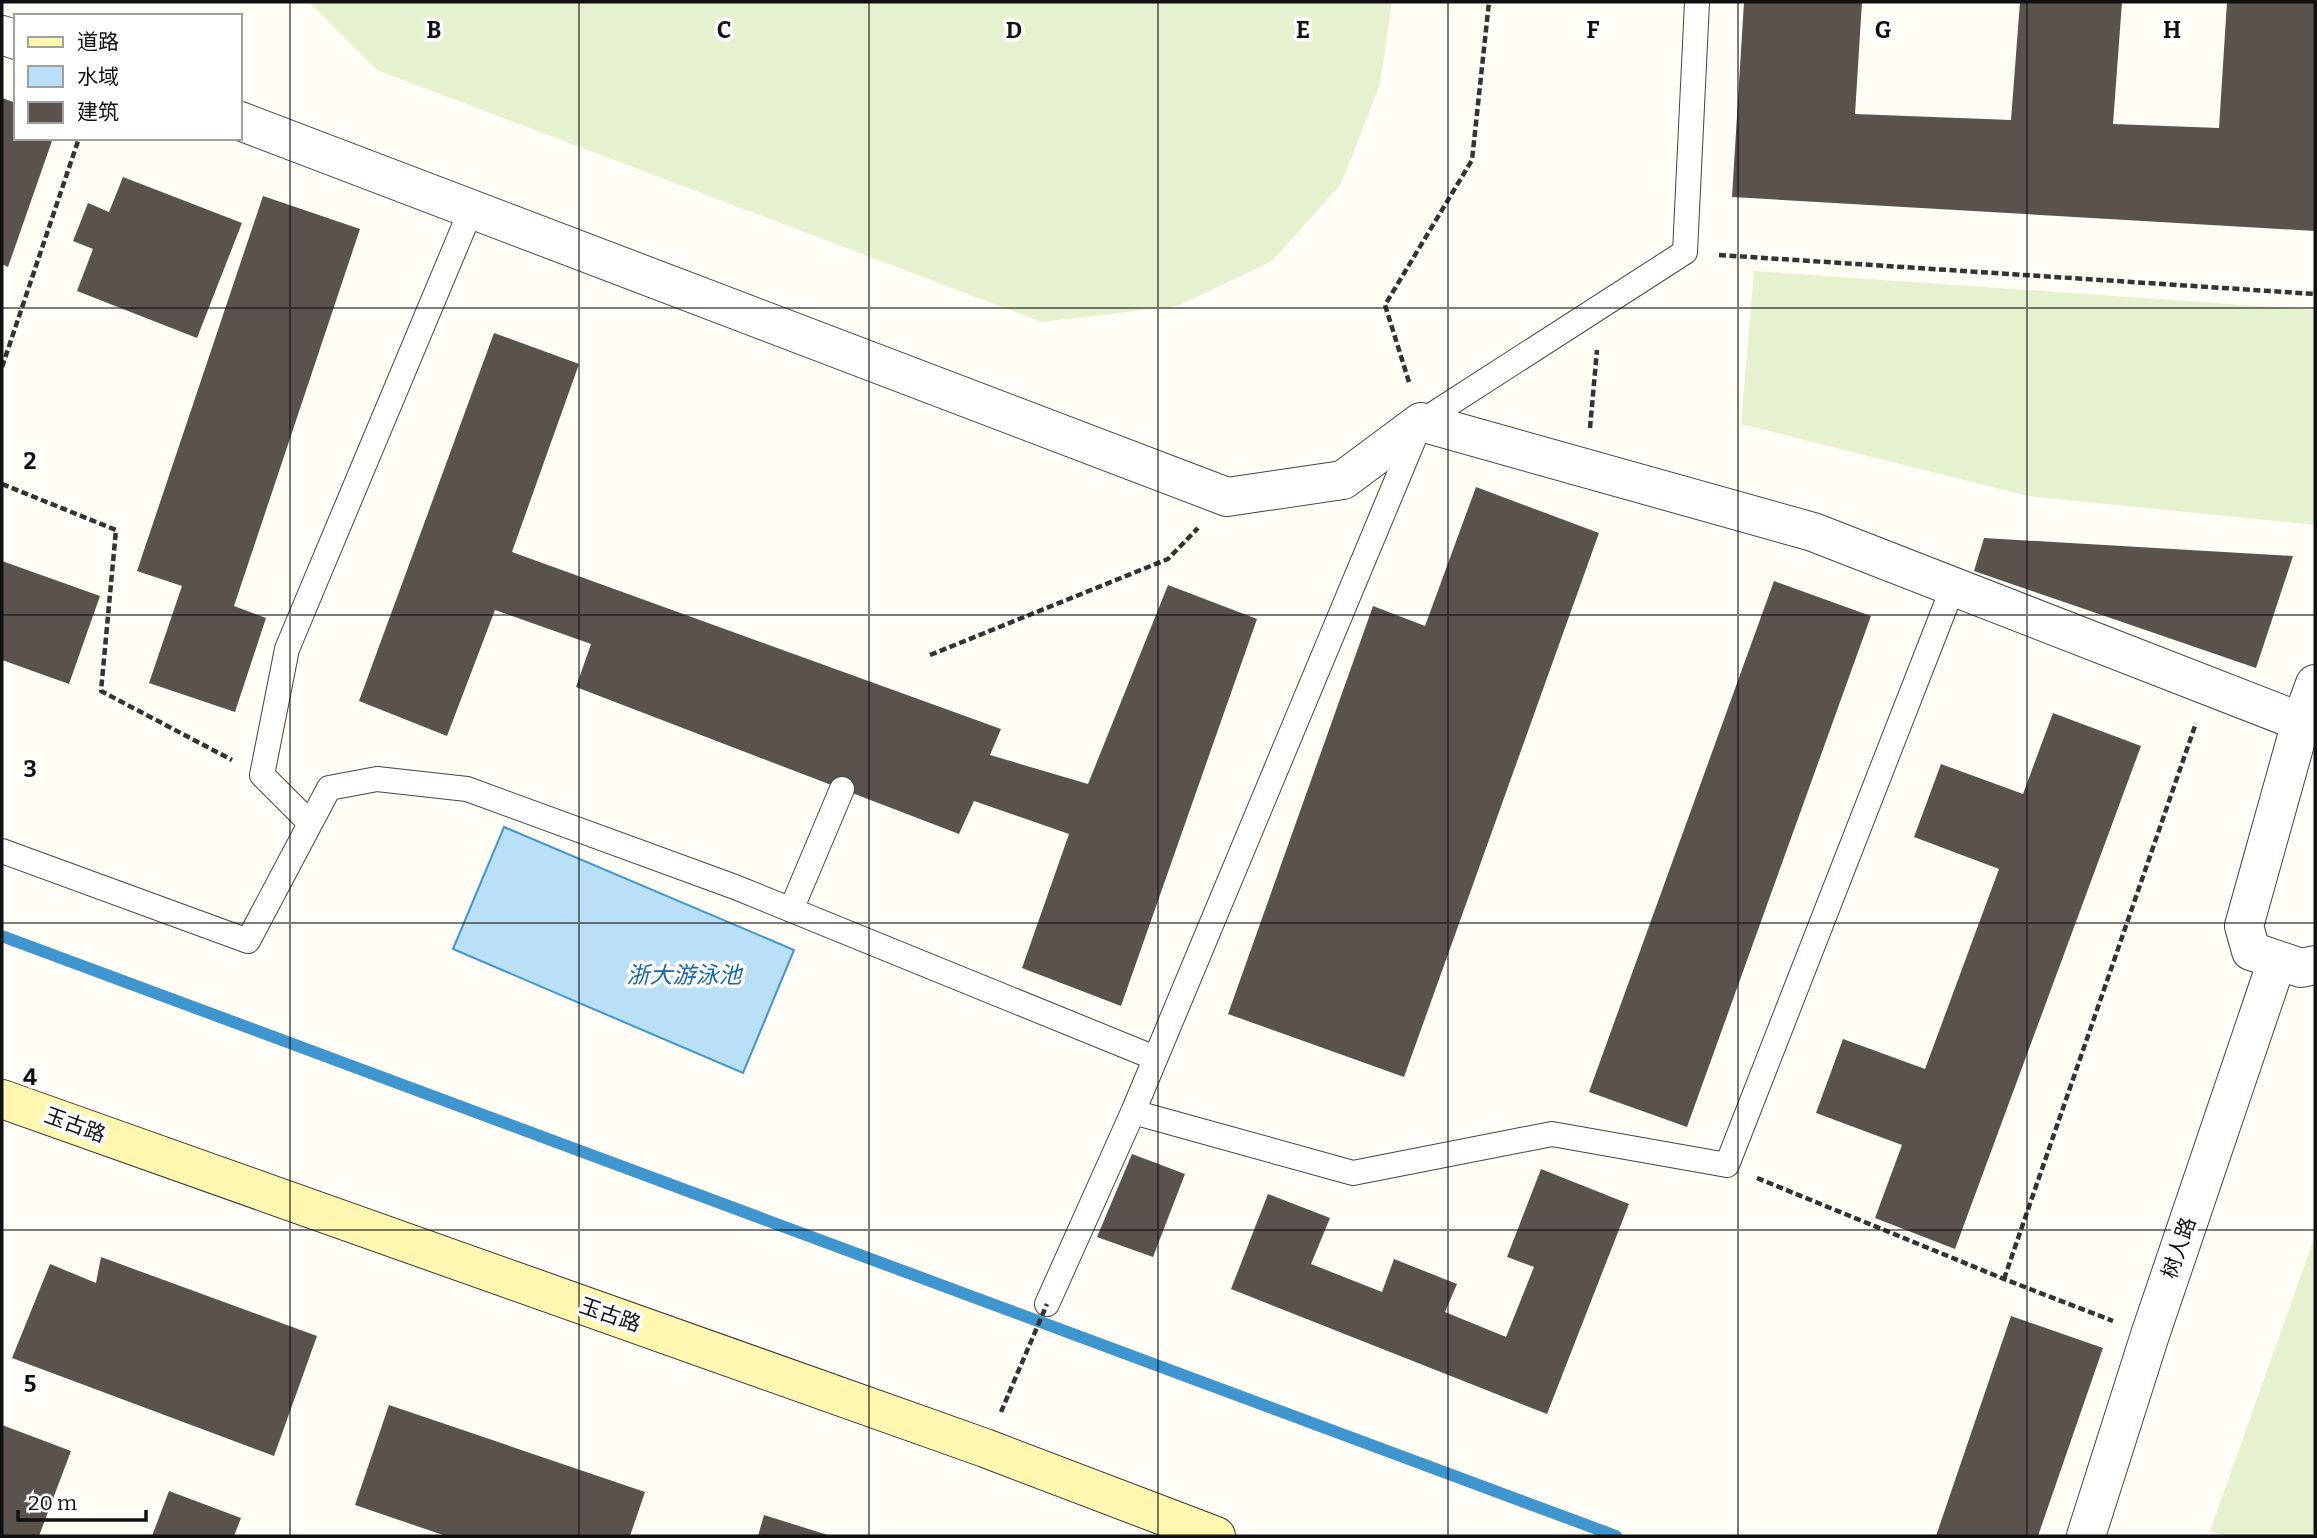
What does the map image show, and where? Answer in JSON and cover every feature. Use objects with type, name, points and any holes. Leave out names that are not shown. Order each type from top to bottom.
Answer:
[{"type":"main road","name":"玉古路","points":[[2,1099],[985,1448],[1216,1536]]},
{"type":"street","points":[[242,122],[1227,497],[1343,480],[1421,422],[1813,532],[2301,722]]},
{"type":"street","points":[[2298,965],[2251,951],[2244,926],[2301,722],[2315,684]]},
{"type":"street","name":"树人路","points":[[2086,1536],[2150,1335],[2298,965]]},
{"type":"street","name":"树人路","points":[[2106,1536],[2298,965]]},
{"type":"lane","points":[[1047,1304],[1133,1112],[1421,422],[1685,252],[1697,2]]},
{"type":"lane","points":[[310,823],[262,775],[287,649],[471,210]]},
{"type":"lane","points":[[1133,1112],[1353,1173],[1552,1134],[1727,1165],[1953,587]]},
{"type":"lane","points":[[2,851],[248,941],[329,788],[377,779],[467,789],[735,887],[1155,1058]]},
{"type":"lane","points":[[791,910],[842,789]]},
{"type":"path","points":[[1421,422],[1385,305],[1472,160],[1489,2]]},
{"type":"path","points":[[2,367],[78,140]]},
{"type":"path","points":[[1685,252],[2315,294]]},
{"type":"path","points":[[1593,413],[1601,307]]},
{"type":"path","points":[[2,484],[116,530],[101,691],[262,775]]},
{"type":"path","points":[[930,655],[1168,559],[1227,497]]},
{"type":"path","points":[[2004,1279],[2209,686]]},
{"type":"path","points":[[1727,1165],[2004,1279],[2150,1335]]},
{"type":"path","points":[[1009,1393],[1047,1304]]},
{"type":"green space","points":[[309,2],[1392,2],[1380,84],[1341,184],[1272,261],[1178,306],[1042,322],[377,70]]},
{"type":"green space","points":[[1754,271],[2315,310],[2315,525],[2028,496],[1741,424]]},
{"type":"green space","points":[[2315,1236],[2315,1536],[2224,1536],[2210,1531]]},
{"type":"water","name":"浙大游泳池","points":[[504,827],[794,950],[743,1073],[453,949]]},
{"type":"building","points":[[1744,2],[1862,2],[1855,114],[2011,120],[2020,2],[2122,2],[2113,124],[2219,128],[2227,2],[2315,2],[2315,231],[1732,197]]},
{"type":"building","points":[[2,98],[14,102],[14,140],[52,140],[8,267],[2,264]]},
{"type":"building","points":[[123,177],[242,223],[197,338],[77,291],[93,249],[73,241],[88,203],[109,212]]},
{"type":"building","points":[[263,196],[360,229],[234,606],[266,618],[235,712],[149,683],[182,586],[137,571]]},
{"type":"building","points":[[494,333],[579,364],[512,552],[1001,729],[990,755],[1088,784],[1168,585],[1257,619],[1121,1006],[1022,968],[1069,834],[974,801],[959,834],[576,687],[591,644],[495,610],[447,736],[359,701]]},
{"type":"building","points":[[1476,487],[1599,533],[1404,1077],[1228,1014],[1373,606],[1425,626]]},
{"type":"building","points":[[1984,538],[2293,556],[2256,668],[1974,571]]},
{"type":"building","points":[[2,561],[100,596],[69,684],[2,660]]},
{"type":"building","points":[[1774,581],[1871,616],[1687,1127],[1589,1092]]},
{"type":"building","points":[[2053,713],[2141,746],[1955,1249],[1875,1218],[1902,1145],[1816,1113],[1843,1039],[1925,1069],[1999,869],[1914,837],[1941,764],[2023,794]]},
{"type":"building","points":[[1132,1154],[1185,1174],[1153,1257],[1097,1237]]},
{"type":"building","points":[[1541,1169],[1629,1204],[1547,1414],[1231,1289],[1268,1194],[1330,1218],[1311,1264],[1382,1292],[1394,1259],[1457,1284],[1445,1312],[1506,1337],[1534,1267],[1507,1257]]},
{"type":"building","points":[[101,1257],[317,1336],[274,1456],[12,1358],[50,1264],[96,1283]]},
{"type":"building","points":[[2011,1316],[2103,1348],[2038,1536],[1936,1536]]},
{"type":"building","points":[[389,1405],[645,1492],[630,1536],[446,1536],[355,1505]]},
{"type":"building","points":[[2,1425],[71,1451],[39,1536],[2,1536]]},
{"type":"building","points":[[169,1491],[241,1518],[234,1536],[152,1536]]},
{"type":"building","points":[[764,1515],[831,1536],[758,1536]]},
{"type":"waterway","points":[[2,936],[1616,1536]]}]
